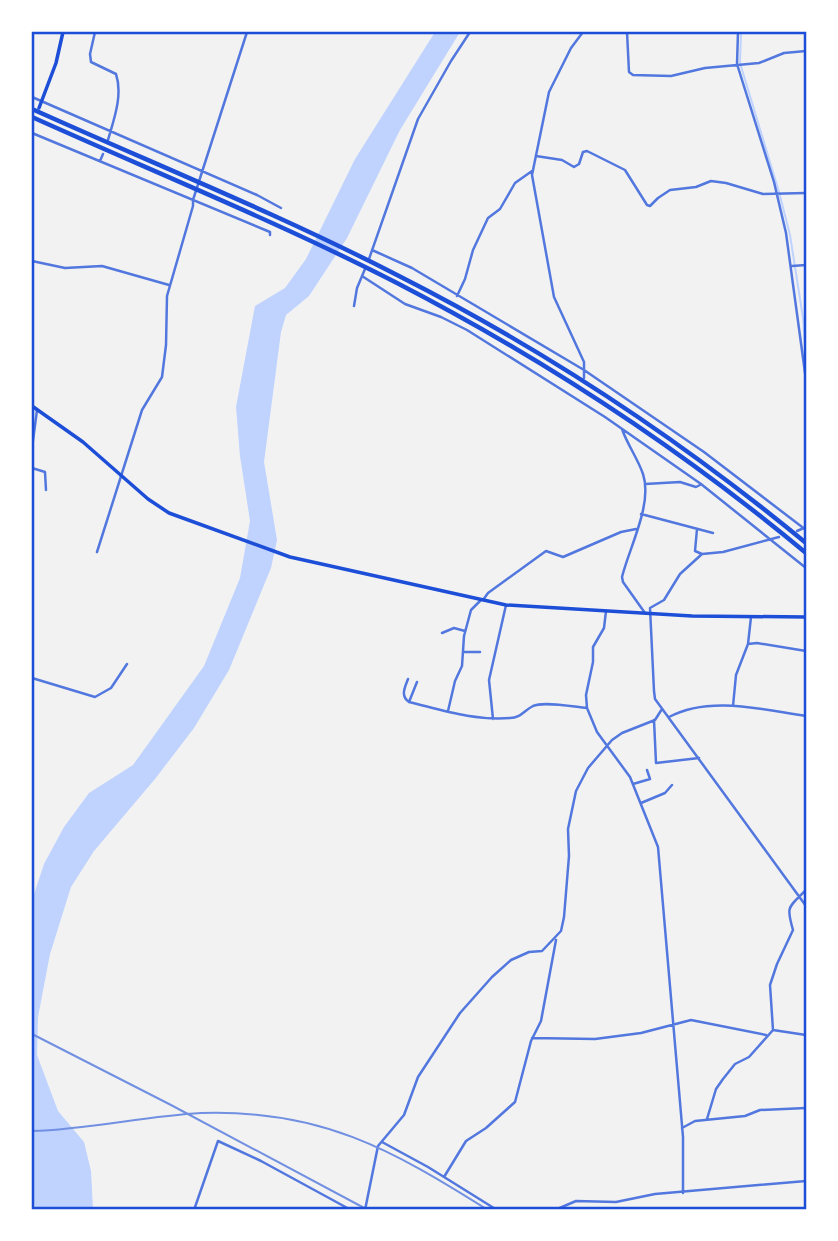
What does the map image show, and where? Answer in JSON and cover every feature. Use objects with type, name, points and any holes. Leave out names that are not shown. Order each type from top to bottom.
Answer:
[{"type":"highway","points":[[32,109],[280,218],[481,320],[612,400],[719,475],[807,543]]},
{"type":"highway","points":[[32,117],[277,225],[373,271],[505,343],[588,394],[674,452],[807,553]]},
{"type":"main road","points":[[39,108],[56,63],[63,32]]},
{"type":"main road","points":[[32,406],[83,442],[154,503],[178,517],[290,557],[506,605],[647,613],[807,617]]},
{"type":"street","points":[[95,32],[91,62],[116,74],[118,79],[118,101],[108,139]]},
{"type":"street","points":[[97,552],[142,410],[162,377],[169,285],[193,206],[192,200],[247,32]]},
{"type":"street","points":[[354,306],[357,288],[418,118],[450,61],[470,32]]},
{"type":"street","points":[[583,32],[571,48],[549,92],[532,171],[554,297],[584,362],[584,378]]},
{"type":"street","points":[[627,32],[631,74],[671,76],[705,68],[759,63],[784,53],[807,51]]},
{"type":"street","points":[[738,32],[739,65],[779,194],[794,266],[807,380]]},
{"type":"street","points":[[32,97],[281,208]]},
{"type":"street","points":[[32,133],[270,232],[270,235]]},
{"type":"street","points":[[534,156],[562,160],[574,167],[579,164],[584,150],[587,150],[625,170],[650,206],[670,190],[696,187],[711,181],[762,194],[807,193]]},
{"type":"street","points":[[100,161],[103,154]]},
{"type":"street","points":[[457,296],[475,245],[488,218],[500,209],[515,183],[532,171]]},
{"type":"street","points":[[258,204],[261,197]]},
{"type":"street","points":[[250,224],[252,219]]},
{"type":"street","points":[[372,250],[412,268],[584,370],[704,452],[806,528]]},
{"type":"street","points":[[32,261],[65,268],[102,267],[169,285]]},
{"type":"street","points":[[794,266],[807,265]]},
{"type":"street","points":[[362,276],[405,303],[467,330],[622,429],[701,484],[807,568]]},
{"type":"street","points":[[582,403],[584,398]]},
{"type":"street","points":[[32,449],[37,410]]},
{"type":"street","points":[[622,429],[642,471],[645,484],[638,530],[622,577],[647,613],[655,699],[807,906]]},
{"type":"street","points":[[32,468],[45,472],[46,490]]},
{"type":"street","points":[[645,484],[680,482],[696,487],[701,484]]},
{"type":"street","points":[[641,514],[713,533]]},
{"type":"street","points":[[448,711],[453,687],[461,671],[465,631],[472,607],[546,551],[563,557],[621,531],[631,528],[638,530]]},
{"type":"street","points":[[797,531],[806,528]]},
{"type":"street","points":[[697,529],[694,547],[695,551],[702,554],[723,552],[779,537]]},
{"type":"street","points":[[647,613],[650,608],[664,600],[680,575],[702,554]]},
{"type":"street","points":[[493,719],[489,680],[506,605]]},
{"type":"street","points":[[606,611],[604,628],[593,647],[593,662],[586,695],[587,708],[605,746],[625,769],[633,784],[658,847],[682,1128],[682,1193]]},
{"type":"street","points":[[733,706],[736,675],[748,644],[751,617]]},
{"type":"street","points":[[442,633],[454,628],[465,631]]},
{"type":"street","points":[[748,644],[807,651]]},
{"type":"street","points":[[464,652],[480,652]]},
{"type":"street","points":[[32,678],[95,697],[111,688],[127,664]]},
{"type":"street","points":[[408,679],[404,698],[408,702],[469,717],[520,717],[536,705],[587,708]]},
{"type":"street","points":[[408,702],[417,682]]},
{"type":"street","points":[[669,717],[701,706],[733,706],[807,716]]},
{"type":"street","points":[[365,1209],[375,1153],[404,1115],[418,1077],[460,1013],[511,960],[529,952],[542,951],[561,932],[569,856],[568,829],[574,798],[588,768],[605,746],[622,733],[654,720],[662,709]]},
{"type":"street","points":[[654,720],[656,763],[699,758]]},
{"type":"street","points":[[633,784],[650,779],[647,770]]},
{"type":"street","points":[[641,803],[665,793],[672,785]]},
{"type":"street","points":[[773,1030],[771,985],[777,964],[793,930],[789,920],[790,908],[807,890]]},
{"type":"street","points":[[444,1177],[466,1141],[513,1106],[532,1038],[541,1021],[556,937]]},
{"type":"street","points":[[532,1038],[595,1040],[691,1020],[767,1035]]},
{"type":"street","points":[[707,1119],[716,1089],[723,1079],[735,1064],[754,1052],[767,1035],[773,1030],[807,1035]]},
{"type":"street","points":[[682,1128],[695,1121],[745,1116],[771,1108],[807,1108]]},
{"type":"street","points":[[194,1209],[218,1141],[351,1209]]},
{"type":"street","points":[[382,1142],[497,1209]]},
{"type":"street","points":[[555,1209],[576,1201],[616,1202],[643,1195],[682,1193],[734,1185],[807,1181]]},
{"type":"water","points":[[435,32],[460,32],[400,130],[347,238],[309,296],[286,315],[281,332],[264,462],[277,540],[271,568],[229,670],[194,728],[94,851],[71,887],[50,954],[38,1017],[37,1055],[58,1111],[84,1142],[91,1171],[93,1209],[35,1209],[32,1192],[32,900],[44,864],[64,827],[89,793],[133,765],[204,666],[240,578],[250,521],[236,407],[255,306],[285,288],[306,259],[355,159]]},
{"type":"waterway","points":[[741,32],[740,63],[790,235],[806,357]]},
{"type":"railway","points":[[32,1034],[368,1210]]},
{"type":"railway","points":[[32,1131],[201,1113],[282,1118],[319,1126],[386,1151],[488,1210]]}]
